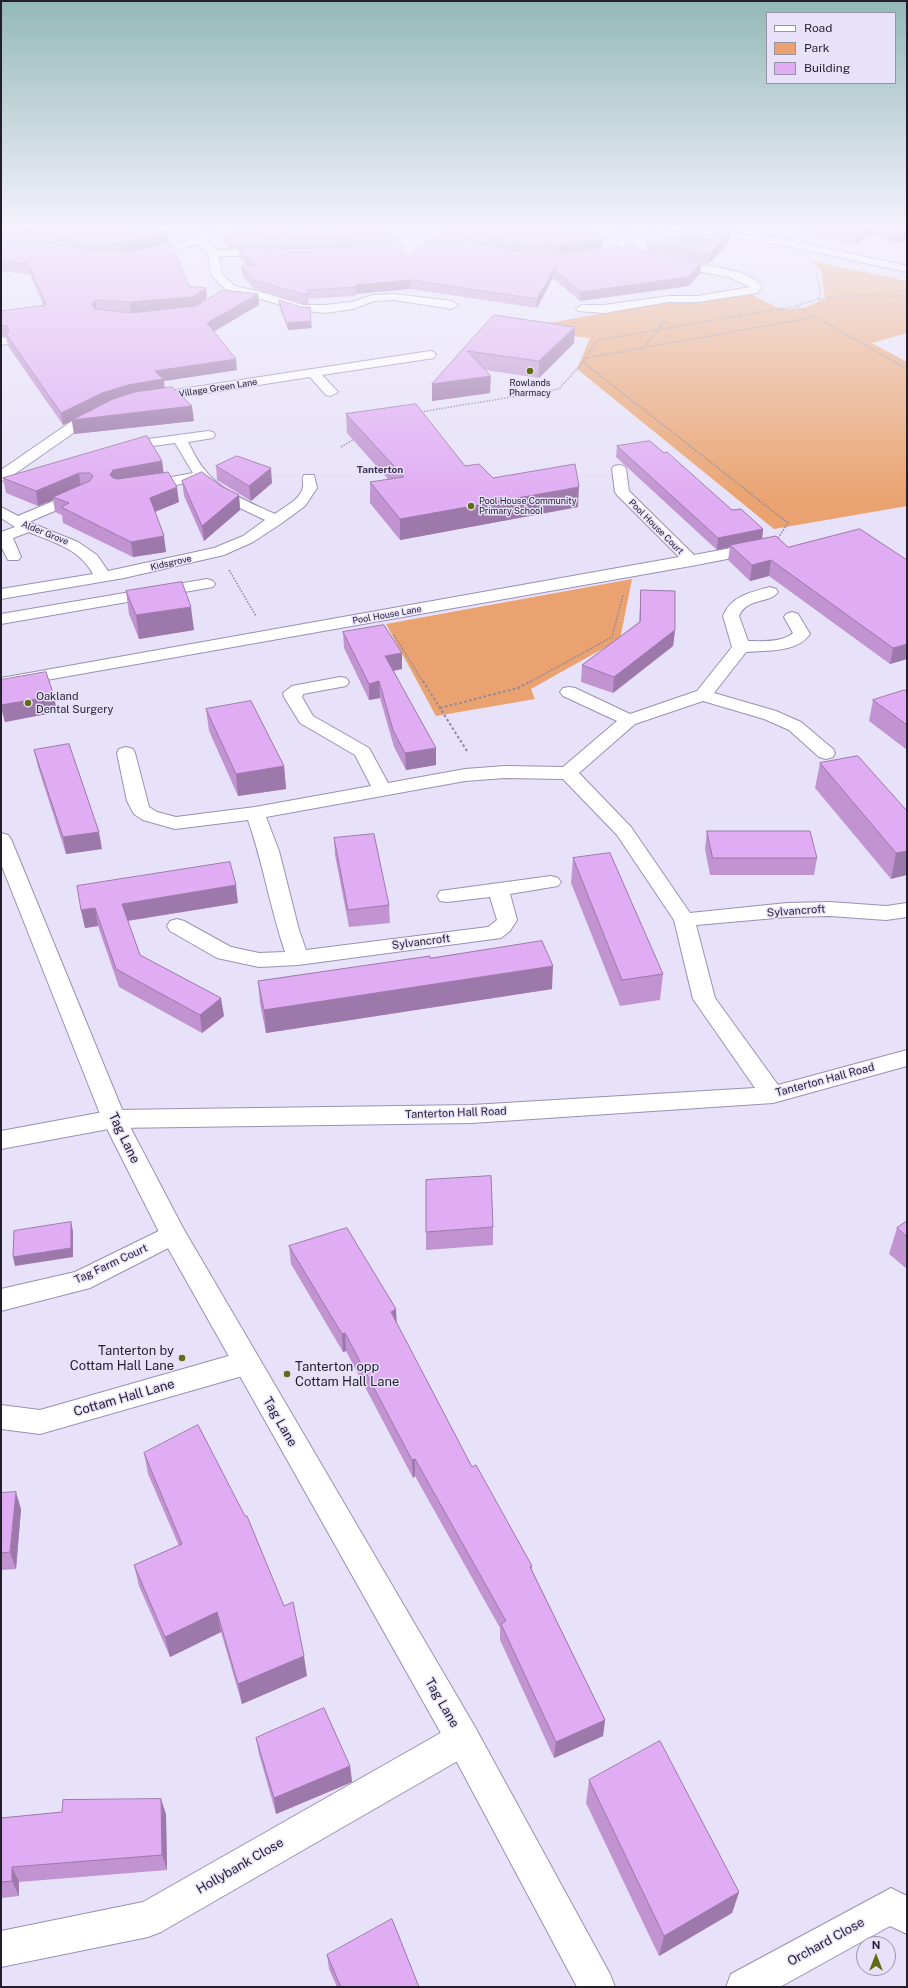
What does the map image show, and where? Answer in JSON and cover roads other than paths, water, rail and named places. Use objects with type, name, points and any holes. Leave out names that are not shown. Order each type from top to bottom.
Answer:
[{"type":"street","name":"Village Green Lane","points":[[135,401],[430,355]]},
{"type":"street","points":[[313,373],[331,392]]},
{"type":"street","points":[[1,477],[77,424],[110,409]]},
{"type":"street","points":[[146,443],[180,440],[208,435]]},
{"type":"street","points":[[180,440],[202,476],[227,497],[277,520]]},
{"type":"street","name":"Pool House Court","points":[[619,469],[622,492],[691,561]]},
{"type":"street","points":[[130,488],[202,476]]},
{"type":"street","name":"Kidsgrove","points":[[1,594],[124,573],[219,552],[248,539],[300,503],[310,488],[309,478]]},
{"type":"street","points":[[13,557],[5,537],[8,534],[41,510],[87,492]]},
{"type":"street","name":"Alder Grove","points":[[1,511],[23,524],[73,545],[92,558],[102,576]]},
{"type":"street","name":"Pool House Lane","points":[[1,683],[774,545]]},
{"type":"street","points":[[124,573],[140,583],[145,593]]},
{"type":"street","points":[[1,618],[145,593],[207,584]]},
{"type":"street","points":[[741,647],[731,616],[732,611],[747,598],[770,592]]},
{"type":"street","points":[[126,754],[137,801],[141,810],[150,816],[175,823],[255,813],[465,775],[505,772],[568,773],[629,720],[703,695],[741,647],[790,643],[798,639],[802,634],[792,617]]},
{"type":"street","points":[[340,682],[298,690],[292,693],[292,697],[306,719],[362,752],[382,790]]},
{"type":"street","points":[[569,692],[629,720]]},
{"type":"street","points":[[703,695],[770,715],[795,726],[826,753]]},
{"type":"street","points":[[568,773],[624,831],[684,920],[704,999],[773,1095]]},
{"type":"street","points":[[255,813],[269,851],[288,930],[298,958]]},
{"type":"street","name":"Tag Lane","points":[[1,839],[114,1119],[173,1234],[463,1739],[597,1987]]},
{"type":"street","points":[[447,896],[551,882]]},
{"type":"street","name":"Sylvancroft","points":[[177,926],[224,953],[260,960],[298,958],[494,933],[503,926],[507,920],[498,889]]},
{"type":"street","name":"Sylvancroft","points":[[684,920],[830,909],[886,913],[907,910]]},
{"type":"street","name":"Tanterton Hall Road","points":[[1,1140],[114,1119],[472,1114],[773,1095],[907,1058]]},
{"type":"street","name":"Tag Farm Court","points":[[1,1300],[81,1281],[173,1234]]},
{"type":"street","name":"Cottam Hall Lane","points":[[1,1417],[40,1422],[246,1363]]},
{"type":"street","name":"Hollybank Close","points":[[1,1949],[148,1919],[463,1739]]},
{"type":"street","name":"Orchard Close","points":[[744,1987],[891,1906],[907,1916]]},
{"type":"place","name":"Rowlands Pharmacy","points":[[530,371]]},
{"type":"place","name":"Pool House Community Primary School","points":[[471,506]]},
{"type":"place","name":"Oakland Dental Surgery","points":[[28,703]]},
{"type":"place","name":"Tanterton by Cottam Hall Lane","points":[[182,1358]]},
{"type":"place","name":"Tanterton opp Cottam Hall Lane","points":[[287,1374]]},
{"type":"district","name":"Tanterton","points":[[380,470]]}]
